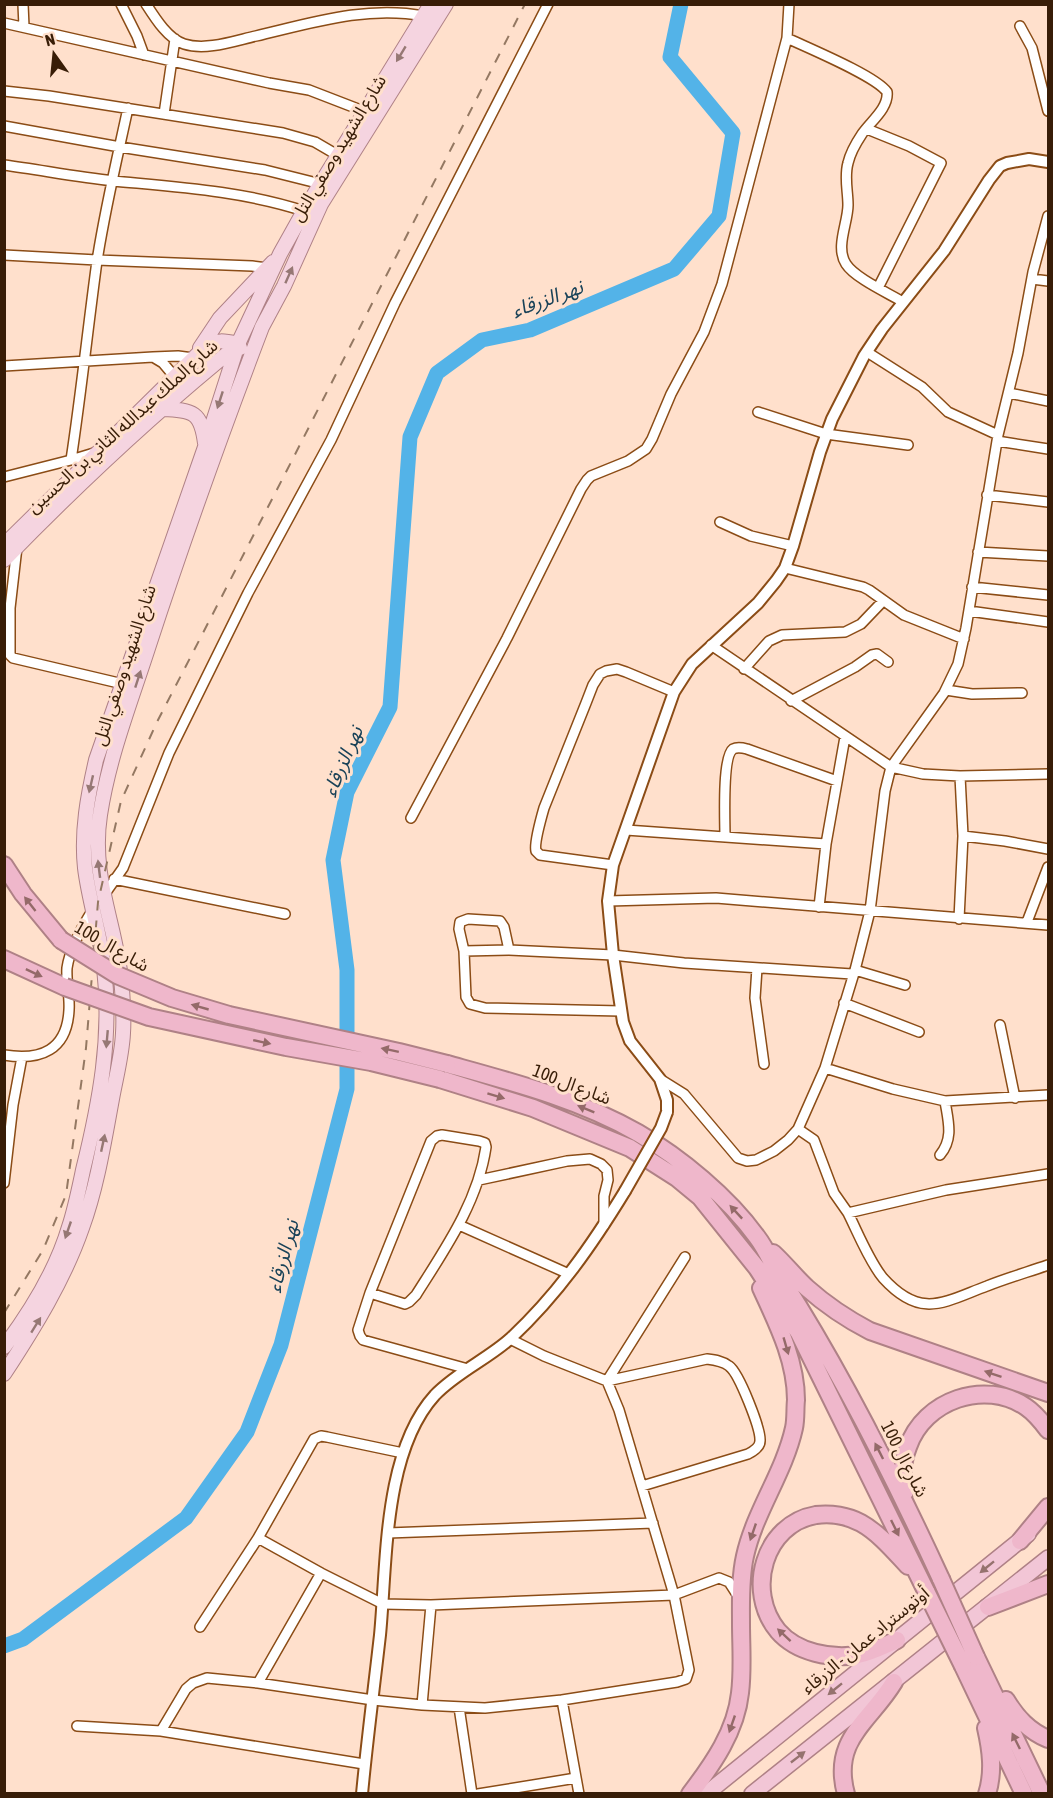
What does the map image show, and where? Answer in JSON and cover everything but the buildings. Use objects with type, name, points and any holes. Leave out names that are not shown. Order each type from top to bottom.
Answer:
[{"type":"highway","name":"شارع ال 100","points":[[4,865],[23,894],[61,940],[117,975],[172,998],[229,1014],[399,1052],[630,1148],[677,1178],[700,1197],[746,1254],[781,1303],[813,1358],[917,1574],[969,1661]]},
{"type":"highway","name":"شارع ال 100","points":[[4,959],[64,987],[149,1017],[286,1047],[527,1086],[591,1110],[639,1134],[686,1166],[728,1204],[759,1239],[780,1278],[810,1325],[909,1510],[941,1579],[969,1661]]},
{"type":"highway","points":[[759,1239],[806,1287],[851,1321],[890,1339],[1048,1393]]},
{"type":"highway","points":[[690,1794],[723,1744],[737,1706],[740,1692],[741,1600],[745,1557],[754,1527],[786,1455],[794,1426],[796,1397],[785,1341],[746,1254]]},
{"type":"highway","points":[[909,1510],[902,1481],[906,1453],[918,1427],[938,1407],[974,1395],[1002,1397],[1026,1407],[1048,1430]]},
{"type":"highway","points":[[1020,1541],[1048,1507]]},
{"type":"highway","points":[[897,1640],[860,1654],[845,1656],[816,1653],[790,1642],[777,1630],[765,1607],[762,1584],[764,1562],[768,1550],[778,1535],[788,1527],[809,1516],[835,1515],[848,1517],[871,1529],[917,1574]]},
{"type":"highway","name":"أوتوستراد عمان - الزرقاء","points":[[706,1794],[1048,1517]]},
{"type":"highway","points":[[752,1794],[1048,1558]]},
{"type":"highway","points":[[988,1607],[1048,1584]]},
{"type":"highway","points":[[969,1661],[1002,1694],[1022,1722],[1038,1735],[1048,1739]]},
{"type":"highway","points":[[969,1661],[982,1706],[991,1762],[991,1777],[987,1794]]},
{"type":"highway","points":[[986,1678],[1041,1794]]},
{"type":"highway","points":[[846,1794],[842,1773],[848,1743],[894,1682]]},
{"type":"highway","points":[[982,1706],[1024,1794]]},
{"type":"main road","name":"شارع الشهيد وصفي التل","points":[[4,1374],[43,1314],[81,1230],[90,1202],[107,1124],[123,1035],[120,960],[103,896],[98,863],[97,835],[110,764],[162,607],[262,327],[284,286],[321,204],[446,4]]},
{"type":"main road","name":"شارع الشهيد وصفي التل","points":[[4,1347],[35,1302],[69,1228],[94,1128],[104,1066],[108,1029],[104,966],[85,866],[84,838],[87,799],[96,760],[205,447],[238,344],[280,254],[304,211],[428,10]]},
{"type":"main road","points":[[195,356],[220,318],[280,254]]},
{"type":"main road","name":"شارع الملك عبدالله الثاني بن الحسين","points":[[8,542],[99,468],[238,344],[262,327]]},
{"type":"main road","name":"شارع الملك عبدالله الثاني بن الحسين","points":[[4,560],[8,542],[174,375],[211,343],[217,341],[238,344]]},
{"type":"main road","name":"شارع الملك عبدالله الثاني بن الحسين","points":[[238,344],[248,363]]},
{"type":"main road","points":[[163,409],[183,410],[198,418],[203,427],[205,447]]},
{"type":"street","points":[[23,4],[24,27]]},
{"type":"street","points":[[121,4],[144,55]]},
{"type":"street","points":[[146,4],[175,39],[184,44],[206,46],[351,14],[399,8],[428,10]]},
{"type":"street","points":[[4,1055],[22,1057],[40,1055],[55,1047],[66,1031],[69,1012],[67,969],[80,934],[93,909],[123,868],[169,753],[254,583],[331,440],[395,303],[548,4]]},
{"type":"street","points":[[411,818],[507,638],[587,480],[646,449],[709,319],[722,284],[787,38],[789,4]]},
{"type":"street","points":[[4,23],[309,90],[366,112]]},
{"type":"street","points":[[1020,26],[1032,48],[1048,111]]},
{"type":"street","points":[[787,38],[840,63],[886,90],[887,102],[855,146],[847,167],[848,205],[842,255],[851,270],[903,302]]},
{"type":"street","points":[[164,114],[175,39]]},
{"type":"street","points":[[4,92],[49,96],[290,134],[323,146],[339,156]]},
{"type":"street","points":[[71,460],[97,260],[111,180],[128,108]]},
{"type":"street","points":[[4,126],[265,170],[321,184]]},
{"type":"street","points":[[867,129],[941,163],[878,288]]},
{"type":"street","points":[[1048,162],[1029,159],[1007,162],[1000,166],[988,180],[944,251],[882,329],[867,352],[826,435],[785,568],[758,603],[692,664],[674,692],[613,866],[608,901],[613,955],[625,1032],[660,1079],[684,1094],[738,1158],[747,1161],[765,1156],[788,1140],[798,1129],[825,1068],[870,911],[884,801],[891,767],[946,690],[958,664],[998,438],[1048,216]]},
{"type":"street","points":[[4,165],[249,197],[280,203],[304,211]]},
{"type":"street","points":[[4,255],[267,268]]},
{"type":"street","points":[[1032,279],[1048,281]]},
{"type":"street","points":[[867,352],[922,387],[948,412],[998,438],[1048,449]]},
{"type":"street","points":[[4,366],[195,356]]},
{"type":"street","points":[[153,357],[163,363],[174,375]]},
{"type":"street","points":[[1009,393],[1048,401]]},
{"type":"street","points":[[758,412],[826,435],[908,446]]},
{"type":"street","points":[[4,477],[99,451]]},
{"type":"street","points":[[987,495],[1048,502]]},
{"type":"street","points":[[720,522],[751,536],[793,546]]},
{"type":"street","points":[[8,542],[10,655],[13,658],[123,684]]},
{"type":"street","points":[[978,552],[1048,556]]},
{"type":"street","points":[[785,568],[863,587],[904,615],[964,639]]},
{"type":"street","points":[[972,586],[1048,595]]},
{"type":"street","points":[[744,669],[774,638],[791,634],[845,632],[861,624],[883,601]]},
{"type":"street","points":[[969,611],[1048,622]]},
{"type":"street","points":[[711,645],[891,767],[923,774],[960,776],[1048,774]]},
{"type":"street","points":[[791,700],[855,667],[872,655],[878,654],[888,662]]},
{"type":"street","points":[[613,866],[540,855],[536,847],[544,808],[593,685],[600,674],[617,669],[674,692]]},
{"type":"street","points":[[946,690],[972,694],[1022,693]]},
{"type":"street","points":[[819,907],[826,844],[845,737]]},
{"type":"street","points":[[725,837],[725,777],[729,755],[733,749],[747,749],[837,781]]},
{"type":"street","points":[[958,919],[963,836],[960,776]]},
{"type":"street","points":[[626,830],[826,844]]},
{"type":"street","points":[[963,836],[1048,849]]},
{"type":"street","points":[[1028,922],[1048,867]]},
{"type":"street","points":[[114,879],[285,914]]},
{"type":"street","points":[[608,901],[716,898],[1048,925]]},
{"type":"street","points":[[508,950],[504,927],[500,921],[468,919],[459,925],[464,951],[466,997],[470,1004],[485,1008],[621,1011]]},
{"type":"street","points":[[464,951],[508,950],[613,955],[684,963],[854,972],[905,985]]},
{"type":"street","points":[[757,968],[755,998],[764,1064]]},
{"type":"street","points":[[844,1003],[919,1032]]},
{"type":"street","points":[[1000,1025],[1016,1098]]},
{"type":"street","points":[[4,1183],[22,1057]]},
{"type":"street","points":[[825,1068],[894,1089],[945,1101],[1048,1095]]},
{"type":"street","points":[[362,1794],[383,1604],[388,1533],[393,1496],[403,1454],[417,1421],[435,1396],[510,1339],[555,1293],[604,1225],[661,1128],[667,1112],[667,1100],[660,1079]]},
{"type":"street","points":[[940,1155],[946,1149],[950,1133],[945,1101]]},
{"type":"street","points":[[798,1129],[814,1140],[834,1193],[848,1213],[882,1277],[907,1298],[919,1303],[939,1304],[1048,1265]]},
{"type":"street","points":[[369,1293],[401,1303],[409,1302],[416,1295],[459,1226],[479,1180],[485,1143],[442,1136],[433,1138],[369,1293],[358,1330],[363,1340],[468,1369]]},
{"type":"street","points":[[479,1180],[567,1161],[590,1159],[607,1170],[604,1225]]},
{"type":"street","points":[[848,1213],[946,1190],[1048,1174]]},
{"type":"street","points":[[459,1226],[569,1274]]},
{"type":"street","points":[[607,1381],[685,1257]]},
{"type":"street","points":[[510,1339],[544,1356],[607,1381],[707,1359],[718,1360],[729,1365],[737,1374],[758,1428],[759,1446],[748,1454],[642,1486]]},
{"type":"street","points":[[161,1731],[181,1695],[193,1683],[207,1678],[258,1683],[373,1701],[459,1707],[494,1707],[562,1700],[686,1679],[689,1670],[674,1595],[619,1410],[607,1381]]},
{"type":"street","points":[[200,1627],[258,1538],[314,1439],[321,1436],[327,1437],[403,1454]]},
{"type":"street","points":[[388,1533],[653,1523]]},
{"type":"street","points":[[258,1538],[383,1604],[430,1605],[674,1595],[719,1578],[729,1582],[741,1600]]},
{"type":"street","points":[[258,1683],[321,1573]]},
{"type":"street","points":[[422,1705],[430,1605]]},
{"type":"street","points":[[562,1700],[579,1794]]},
{"type":"street","points":[[459,1707],[472,1794]]},
{"type":"street","points":[[77,1726],[161,1731],[364,1764]]},
{"type":"street","points":[[478,1794],[576,1778]]},
{"type":"waterway","name":"نهر الزرقاء","points":[[4,1646],[23,1639],[186,1518],[247,1432],[281,1345],[347,1089],[347,970],[333,860],[347,792],[390,707],[410,437],[437,373],[482,340],[530,330],[674,269],[719,216],[733,133],[670,57],[681,4]]},
{"type":"railway","points":[[4,1313],[43,1250],[66,1195],[86,1048],[98,902],[121,801],[157,722],[525,4]]}]
